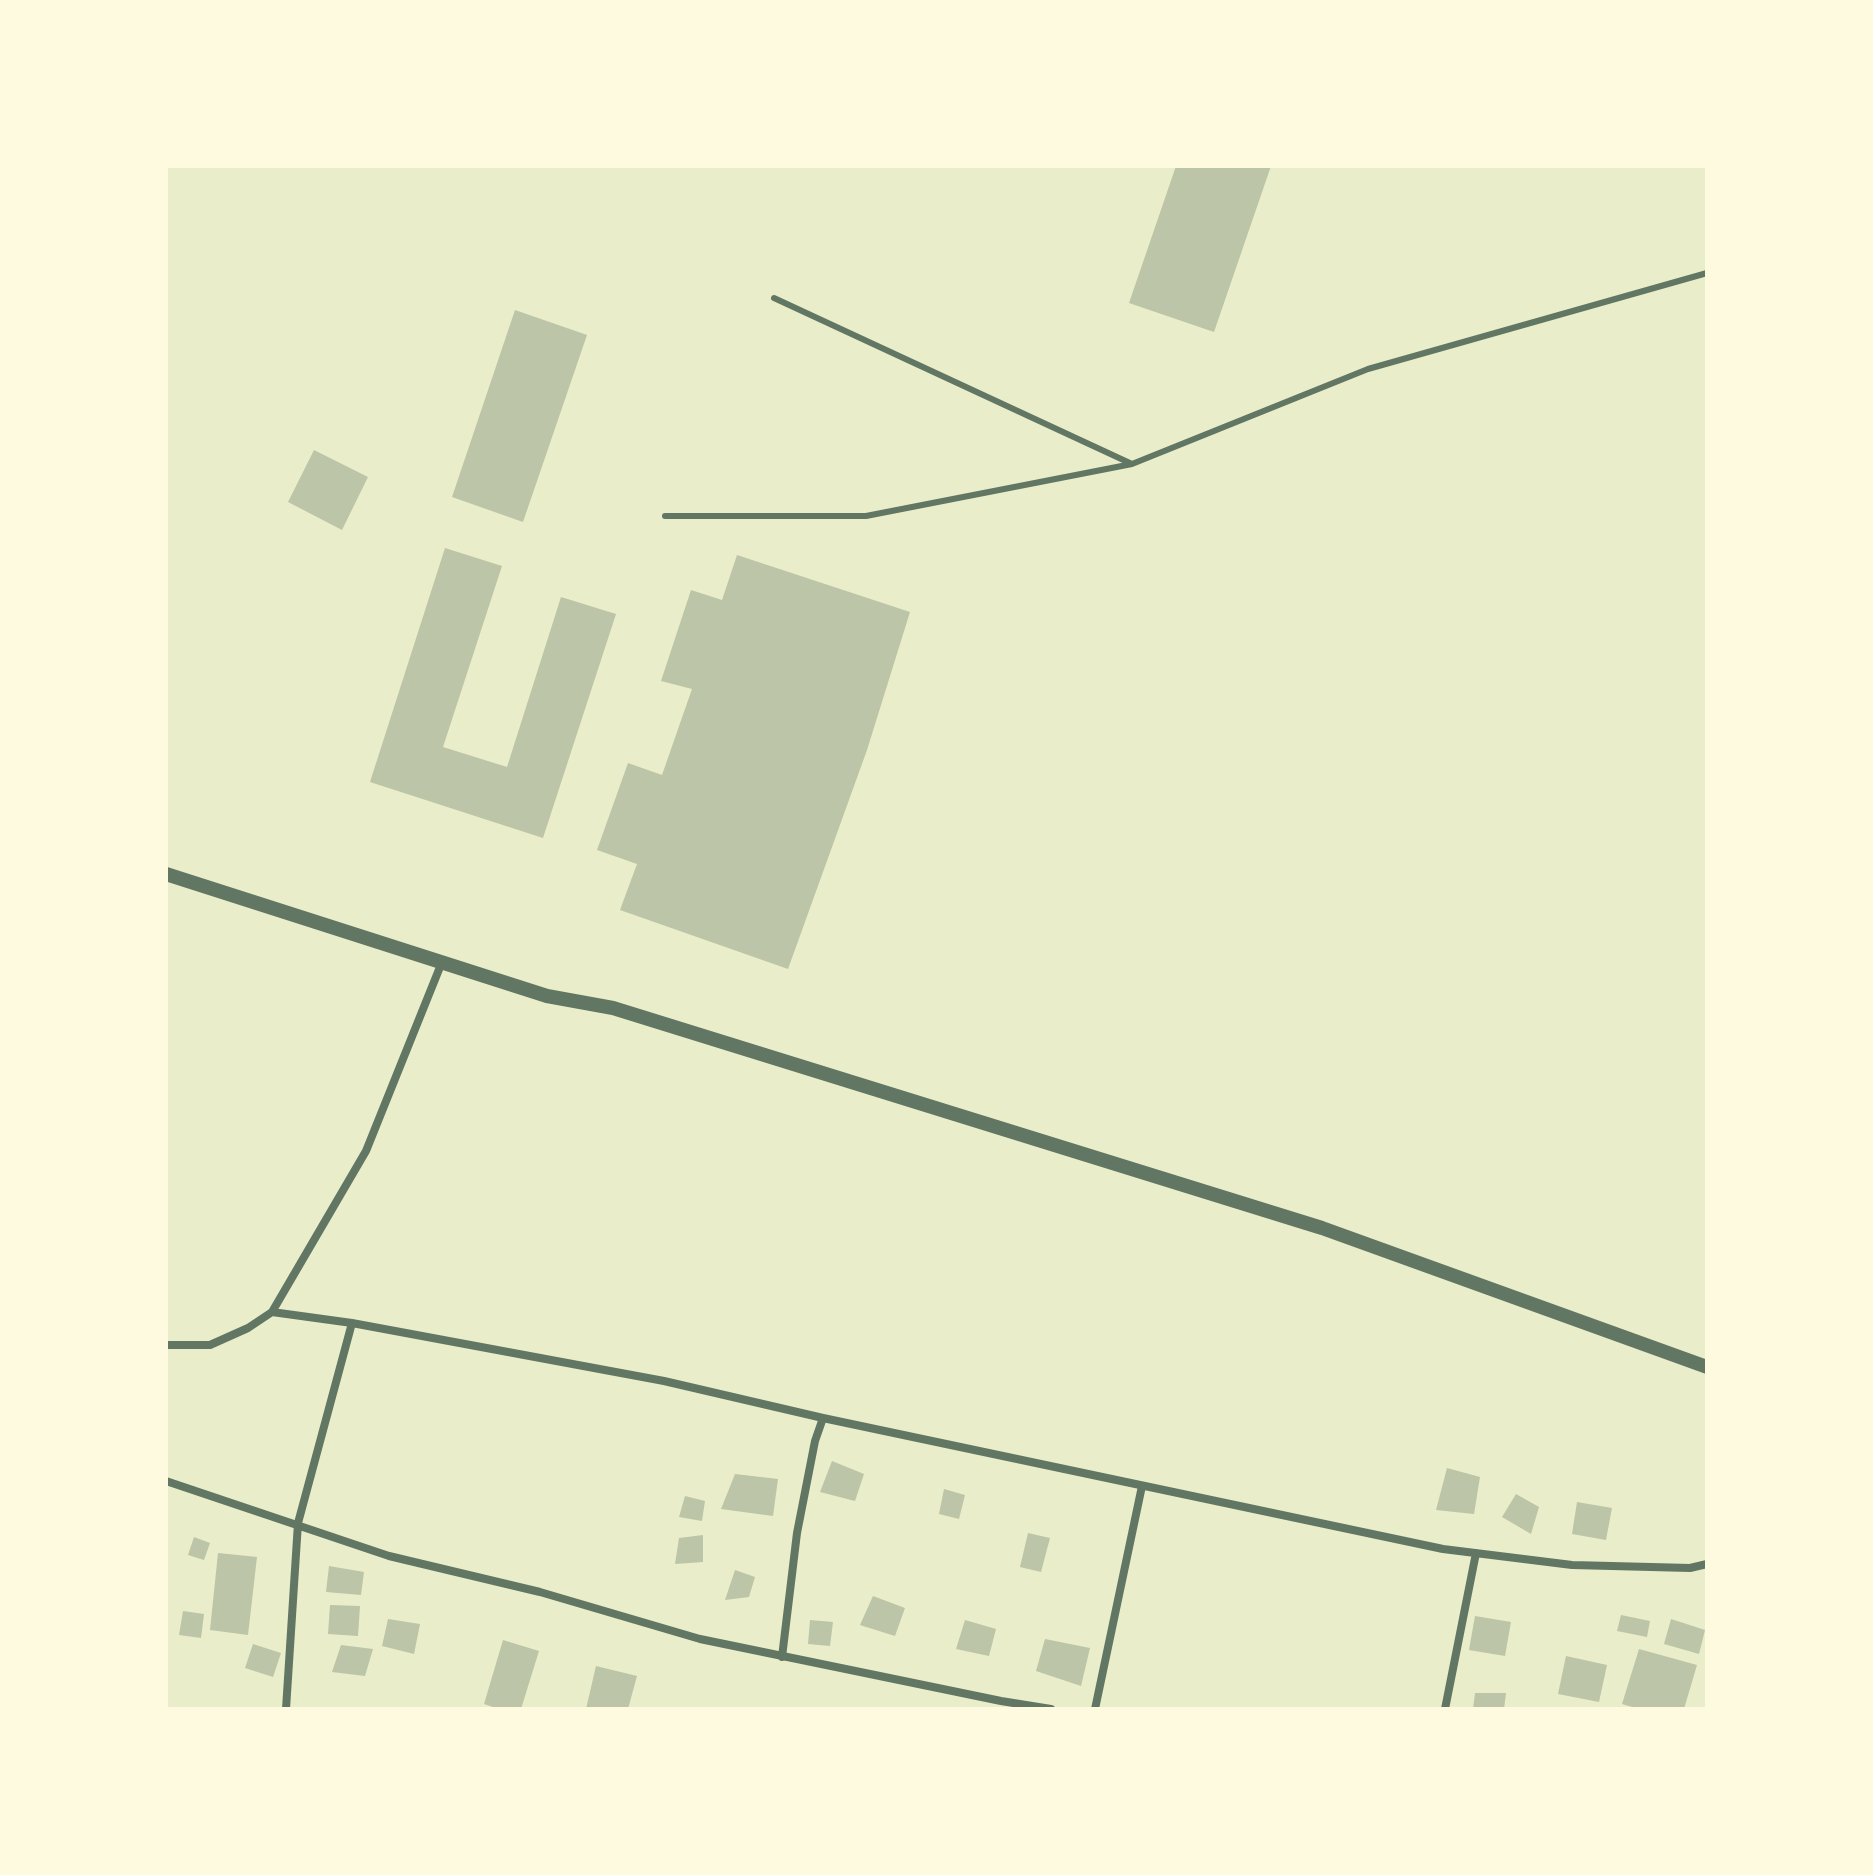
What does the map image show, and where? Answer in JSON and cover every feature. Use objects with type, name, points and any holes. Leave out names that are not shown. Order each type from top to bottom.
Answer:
[{"type":"street","points":[[166,874],[547,996],[613,1008],[1322,1228],[1707,1367]]},
{"type":"street","points":[[166,1345],[210,1345],[248,1328],[272,1312],[366,1151],[443,961]]},
{"type":"street","points":[[272,1312],[352,1323],[664,1381],[823,1418],[1443,1549],[1572,1565],[1690,1568],[1707,1564]]},
{"type":"street","points":[[286,1709],[298,1523],[352,1323]]},
{"type":"street","points":[[782,1657],[797,1533],[815,1441],[823,1418]]},
{"type":"street","points":[[166,1481],[389,1556],[540,1592],[700,1639],[1051,1709]]},
{"type":"street","points":[[1095,1709],[1142,1486]]},
{"type":"street","points":[[1445,1709],[1476,1553]]},
{"type":"lane","points":[[665,516],[866,516],[1132,464],[1368,369],[1707,273]]},
{"type":"lane","points":[[774,298],[1132,464]]},
{"type":"building","points":[[1176,166],[1271,166],[1214,332],[1129,303]]},
{"type":"building","points":[[515,310],[587,335],[523,522],[452,497]]},
{"type":"building","points":[[314,450],[368,477],[342,530],[288,502]]},
{"type":"building","points":[[445,548],[502,566],[443,747],[507,767],[561,597],[616,614],[543,838],[370,782]]},
{"type":"building","points":[[737,555],[910,612],[867,750],[788,969],[620,910],[637,864],[597,850],[628,763],[662,775],[692,689],[661,681],[691,590],[722,600]]},
{"type":"building","points":[[832,1461],[864,1474],[855,1501],[820,1492]]},
{"type":"building","points":[[1447,1468],[1480,1477],[1474,1514],[1436,1510]]},
{"type":"building","points":[[735,1474],[778,1479],[773,1516],[721,1509]]},
{"type":"building","points":[[944,1489],[965,1495],[959,1519],[939,1514]]},
{"type":"building","points":[[1516,1494],[1539,1507],[1531,1534],[1502,1517]]},
{"type":"building","points":[[685,1496],[705,1501],[702,1521],[679,1517]]},
{"type":"building","points":[[1577,1502],[1612,1508],[1606,1540],[1572,1534]]},
{"type":"building","points":[[1028,1533],[1050,1538],[1041,1572],[1020,1567]]},
{"type":"building","points":[[703,1535],[703,1562],[675,1564],[679,1538]]},
{"type":"building","points":[[194,1537],[210,1543],[204,1560],[188,1555]]},
{"type":"building","points":[[218,1553],[257,1557],[248,1635],[210,1630]]},
{"type":"building","points":[[329,1566],[364,1572],[361,1595],[326,1592]]},
{"type":"building","points":[[735,1570],[755,1577],[749,1597],[725,1600]]},
{"type":"building","points":[[873,1596],[905,1608],[895,1636],[860,1625]]},
{"type":"building","points":[[330,1605],[360,1606],[358,1636],[328,1634]]},
{"type":"building","points":[[183,1611],[204,1614],[201,1638],[179,1635]]},
{"type":"building","points":[[1621,1615],[1650,1621],[1647,1637],[1617,1631]]},
{"type":"building","points":[[1475,1616],[1511,1622],[1505,1656],[1469,1650]]},
{"type":"building","points":[[388,1619],[420,1624],[414,1654],[382,1646]]},
{"type":"building","points":[[1671,1619],[1705,1630],[1699,1654],[1664,1644]]},
{"type":"building","points":[[810,1620],[833,1622],[830,1646],[808,1644]]},
{"type":"building","points":[[965,1620],[996,1629],[989,1656],[956,1649]]},
{"type":"building","points":[[1045,1639],[1090,1648],[1081,1686],[1036,1671]]},
{"type":"building","points":[[503,1640],[539,1651],[521,1709],[499,1709],[484,1704]]},
{"type":"building","points":[[253,1644],[281,1653],[273,1677],[245,1668]]},
{"type":"building","points":[[341,1645],[373,1649],[365,1676],[332,1672]]},
{"type":"building","points":[[1639,1649],[1697,1665],[1684,1709],[1639,1709],[1622,1704]]},
{"type":"building","points":[[1566,1656],[1607,1665],[1599,1702],[1558,1694]]},
{"type":"building","points":[[596,1666],[637,1676],[628,1709],[586,1709]]},
{"type":"building","points":[[1475,1693],[1506,1693],[1504,1709],[1473,1709]]}]
